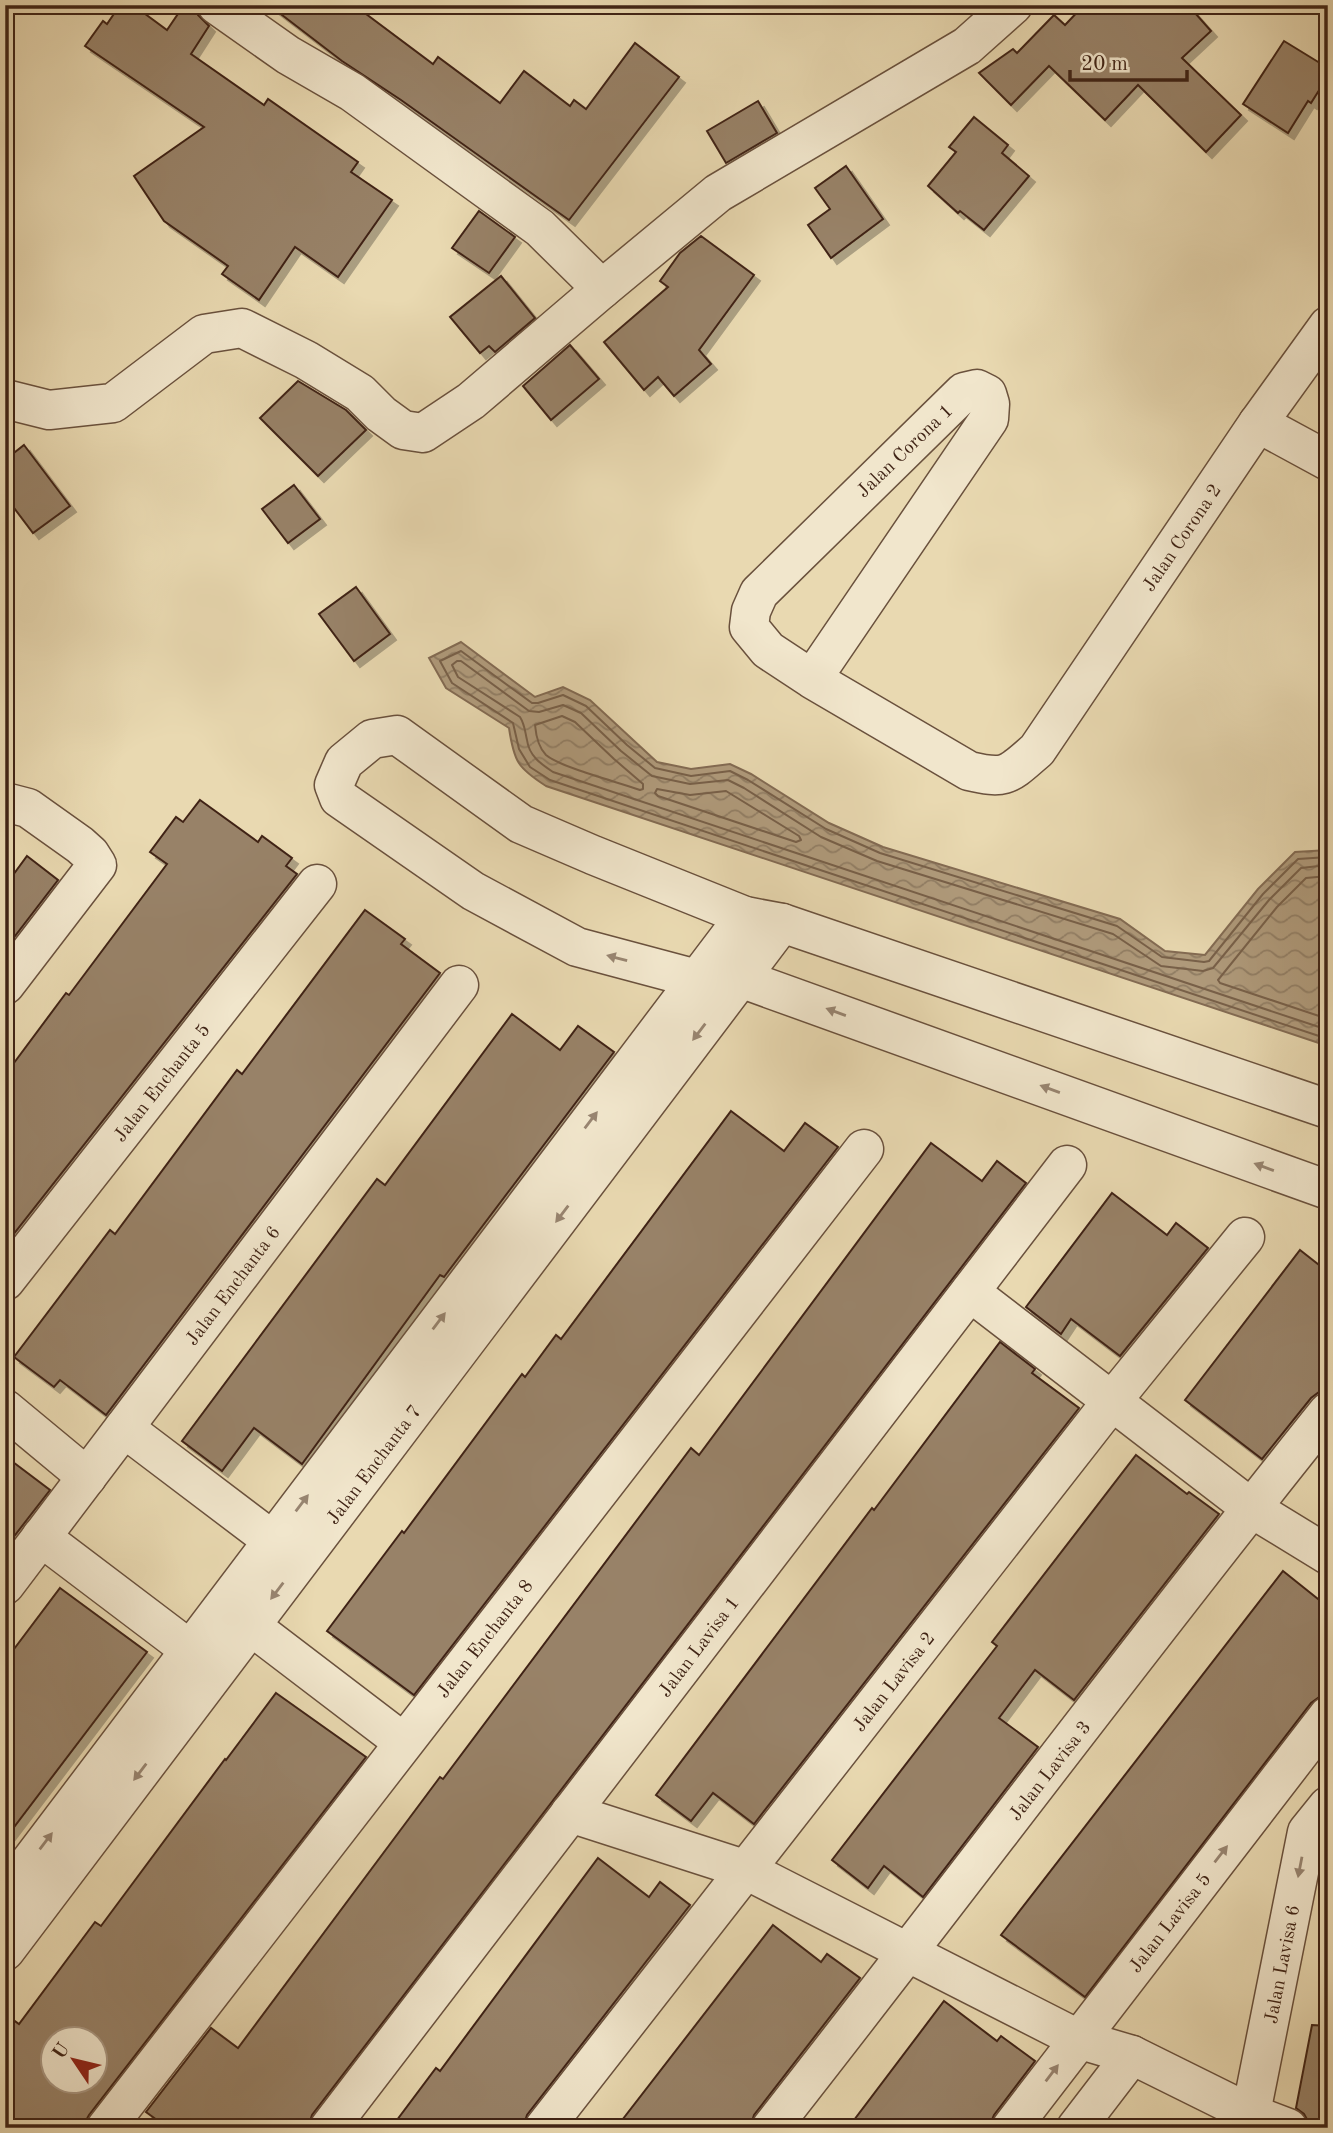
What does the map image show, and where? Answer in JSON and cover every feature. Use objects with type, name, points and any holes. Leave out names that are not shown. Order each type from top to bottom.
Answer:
[{"type":"street","points":[[217,5],[288,55],[352,92],[540,228],[602,289]]},
{"type":"street","points":[[5,399],[49,410],[113,403],[204,334],[242,328],[306,360],[360,393],[381,414],[403,430],[423,433],[471,401],[718,193],[967,46],[1013,5]]},
{"type":"street","name":"Jalan Corona 2","points":[[812,679],[969,771],[993,777],[1011,773],[1037,750],[1258,423],[1328,326]]},
{"type":"street","name":"Jalan Corona 1","points":[[977,389],[986,394],[990,404],[989,419],[812,679],[768,650],[750,627],[751,611],[759,593],[964,391],[977,389]]},
{"type":"street","points":[[1258,423],[1328,461]]},
{"type":"street","points":[[1328,1109],[764,919],[593,855],[521,824],[397,735],[372,739],[344,762],[334,785],[339,798],[473,891],[577,947],[697,979],[740,978],[1328,1190]]},
{"type":"street","points":[[5,802],[29,808],[80,845],[97,865],[5,985]]},
{"type":"street","name":"Jalan Enchanta 5","points":[[5,1281],[317,884]]},
{"type":"street","name":"Jalan Enchanta 7","points":[[5,1895],[204,1660],[251,1626],[286,1551],[740,978],[764,919]]},
{"type":"street","name":"Jalan Enchanta 7","points":[[5,1951],[204,1660],[286,1551],[697,979],[764,919]]},
{"type":"street","name":"Jalan Enchanta 6","points":[[5,1585],[459,985]]},
{"type":"street","name":"Jalan Enchanta 8","points":[[106,2128],[864,1149]]},
{"type":"street","name":"Jalan Lavisa 1","points":[[329,2128],[1067,1165]]},
{"type":"street","name":"Jalan Lavisa 2","points":[[544,2128],[1112,1401],[1245,1237]]},
{"type":"street","points":[[970,1292],[1251,1508],[1328,1555]]},
{"type":"street","points":[[5,1409],[86,1477]]},
{"type":"street","name":"Jalan Lavisa 3","points":[[771,2128],[1328,1412]]},
{"type":"street","points":[[124,1429],[286,1551]]},
{"type":"street","points":[[41,1537],[204,1660]]},
{"type":"street","points":[[251,1626],[403,1741]]},
{"type":"street","name":"Jalan Lavisa 5","points":[[1011,2128],[1328,1716]]},
{"type":"street","name":"Jalan Lavisa 6","points":[[1250,2121],[1307,1832],[1328,1806]]},
{"type":"street","points":[[570,1813],[744,1869],[1078,2039],[1132,2055],[1250,2121],[1288,2128]]},
{"type":"street","points":[[1076,2128],[1132,2055]]},
{"type":"water","points":[[461,642],[535,697],[563,687],[590,700],[657,762],[691,769],[730,764],[751,774],[829,823],[883,847],[1120,919],[1165,951],[1205,955],[1258,889],[1295,852],[1328,850],[1328,1046],[546,786],[519,763],[509,728],[446,688],[429,658]]},
{"type":"building","points":[[120,5],[133,5],[167,30],[184,5],[196,5],[198,15],[209,26],[191,54],[264,105],[268,99],[358,162],[351,172],[392,200],[338,277],[295,247],[259,300],[222,274],[228,266],[164,221],[134,176],[204,127],[85,46],[103,21],[107,24]]},
{"type":"building","points":[[269,5],[354,5],[433,64],[438,57],[500,103],[524,71],[570,106],[574,100],[586,109],[635,43],[679,77],[569,220],[342,61]]},
{"type":"building","points":[[1084,5],[1188,5],[1211,31],[1182,58],[1241,115],[1206,152],[1138,85],[1105,120],[1049,66],[1011,105],[979,73],[1013,49],[1017,53],[1054,15],[1065,25]]},
{"type":"building","points":[[1284,41],[1328,68],[1328,76],[1288,133],[1243,104]]},
{"type":"building","points":[[758,101],[777,133],[726,163],[707,131]]},
{"type":"building","points":[[974,117],[1008,145],[1002,153],[1029,176],[984,230],[960,211],[958,213],[928,186],[956,152],[949,147]]},
{"type":"building","points":[[846,166],[883,219],[831,258],[808,225],[830,209],[815,188]]},
{"type":"building","points":[[479,211],[515,237],[489,273],[452,248]]},
{"type":"building","points":[[701,236],[754,275],[699,350],[711,364],[674,396],[658,377],[644,390],[604,342],[668,287],[660,281],[680,253]]},
{"type":"building","points":[[501,276],[535,318],[495,352],[489,346],[480,353],[450,317]]},
{"type":"building","points":[[570,345],[599,379],[551,420],[523,386]]},
{"type":"building","points":[[298,381],[346,410],[366,430],[318,476],[260,418]]},
{"type":"building","points":[[24,445],[70,506],[33,533],[5,496],[5,460]]},
{"type":"building","points":[[294,485],[320,519],[288,543],[262,509]]},
{"type":"building","points":[[356,587],[390,634],[354,661],[319,614]]},
{"type":"building","points":[[200,800],[258,842],[262,836],[292,858],[286,866],[297,874],[5,1245],[5,1075],[167,864],[150,852],[176,817],[183,822]]},
{"type":"building","points":[[27,856],[58,880],[5,949],[5,886]]},
{"type":"building","points":[[365,910],[405,939],[401,944],[440,973],[106,1415],[60,1380],[54,1387],[14,1357],[110,1230],[115,1234],[237,1070],[242,1074]]},
{"type":"building","points":[[512,1014],[560,1050],[578,1026],[614,1052],[444,1277],[440,1275],[302,1464],[254,1428],[222,1471],[182,1441],[377,1179],[385,1185]]},
{"type":"building","points":[[731,1111],[784,1151],[805,1123],[838,1147],[414,1695],[327,1631],[402,1531],[404,1533],[522,1374],[525,1377],[556,1335],[561,1339]]},
{"type":"building","points":[[931,1143],[982,1181],[997,1161],[1026,1183],[312,2115],[308,2128],[168,2128],[146,2112],[211,2028],[238,2048],[691,1448],[699,1455]]},
{"type":"building","points":[[1112,1193],[1167,1235],[1176,1223],[1208,1248],[1120,1356],[1071,1319],[1061,1334],[1026,1307]]},
{"type":"building","points":[[1300,1250],[1328,1272],[1328,1391],[1319,1392],[1311,1398],[1262,1459],[1185,1400]]},
{"type":"building","points":[[1000,1342],[1035,1369],[1032,1373],[1079,1408],[754,1824],[713,1793],[691,1821],[656,1795]]},
{"type":"building","points":[[1136,1455],[1187,1494],[1189,1492],[1219,1514],[1074,1700],[1035,1670],[999,1718],[1038,1747],[923,1897],[884,1866],[868,1888],[832,1860],[997,1646],[992,1642]]},
{"type":"building","points":[[5,1456],[50,1490],[5,1548]]},
{"type":"building","points":[[1283,1571],[1328,1607],[1328,1688],[1311,1703],[1085,1997],[1001,1935]]},
{"type":"building","points":[[60,1588],[147,1652],[5,1839],[5,1661]]},
{"type":"building","points":[[276,1693],[366,1757],[108,2090],[108,2024],[38,2024],[38,2094],[105,2094],[82,2128],[5,2128],[5,2014],[19,2024],[95,1922],[101,1926]]},
{"type":"building","points":[[598,1858],[649,1897],[660,1882],[690,1905],[527,2115],[523,2128],[391,2128],[436,2068],[440,2071]]},
{"type":"building","points":[[773,1925],[821,1962],[827,1954],[860,1978],[754,2115],[750,2128],[616,2128]]},
{"type":"building","points":[[944,2001],[997,2041],[1001,2036],[1035,2061],[994,2115],[989,2127],[848,2128]]},
{"type":"building","points":[[1312,2025],[1328,2026],[1328,2126],[1309,2123],[1304,2114],[1296,2108]]}]
